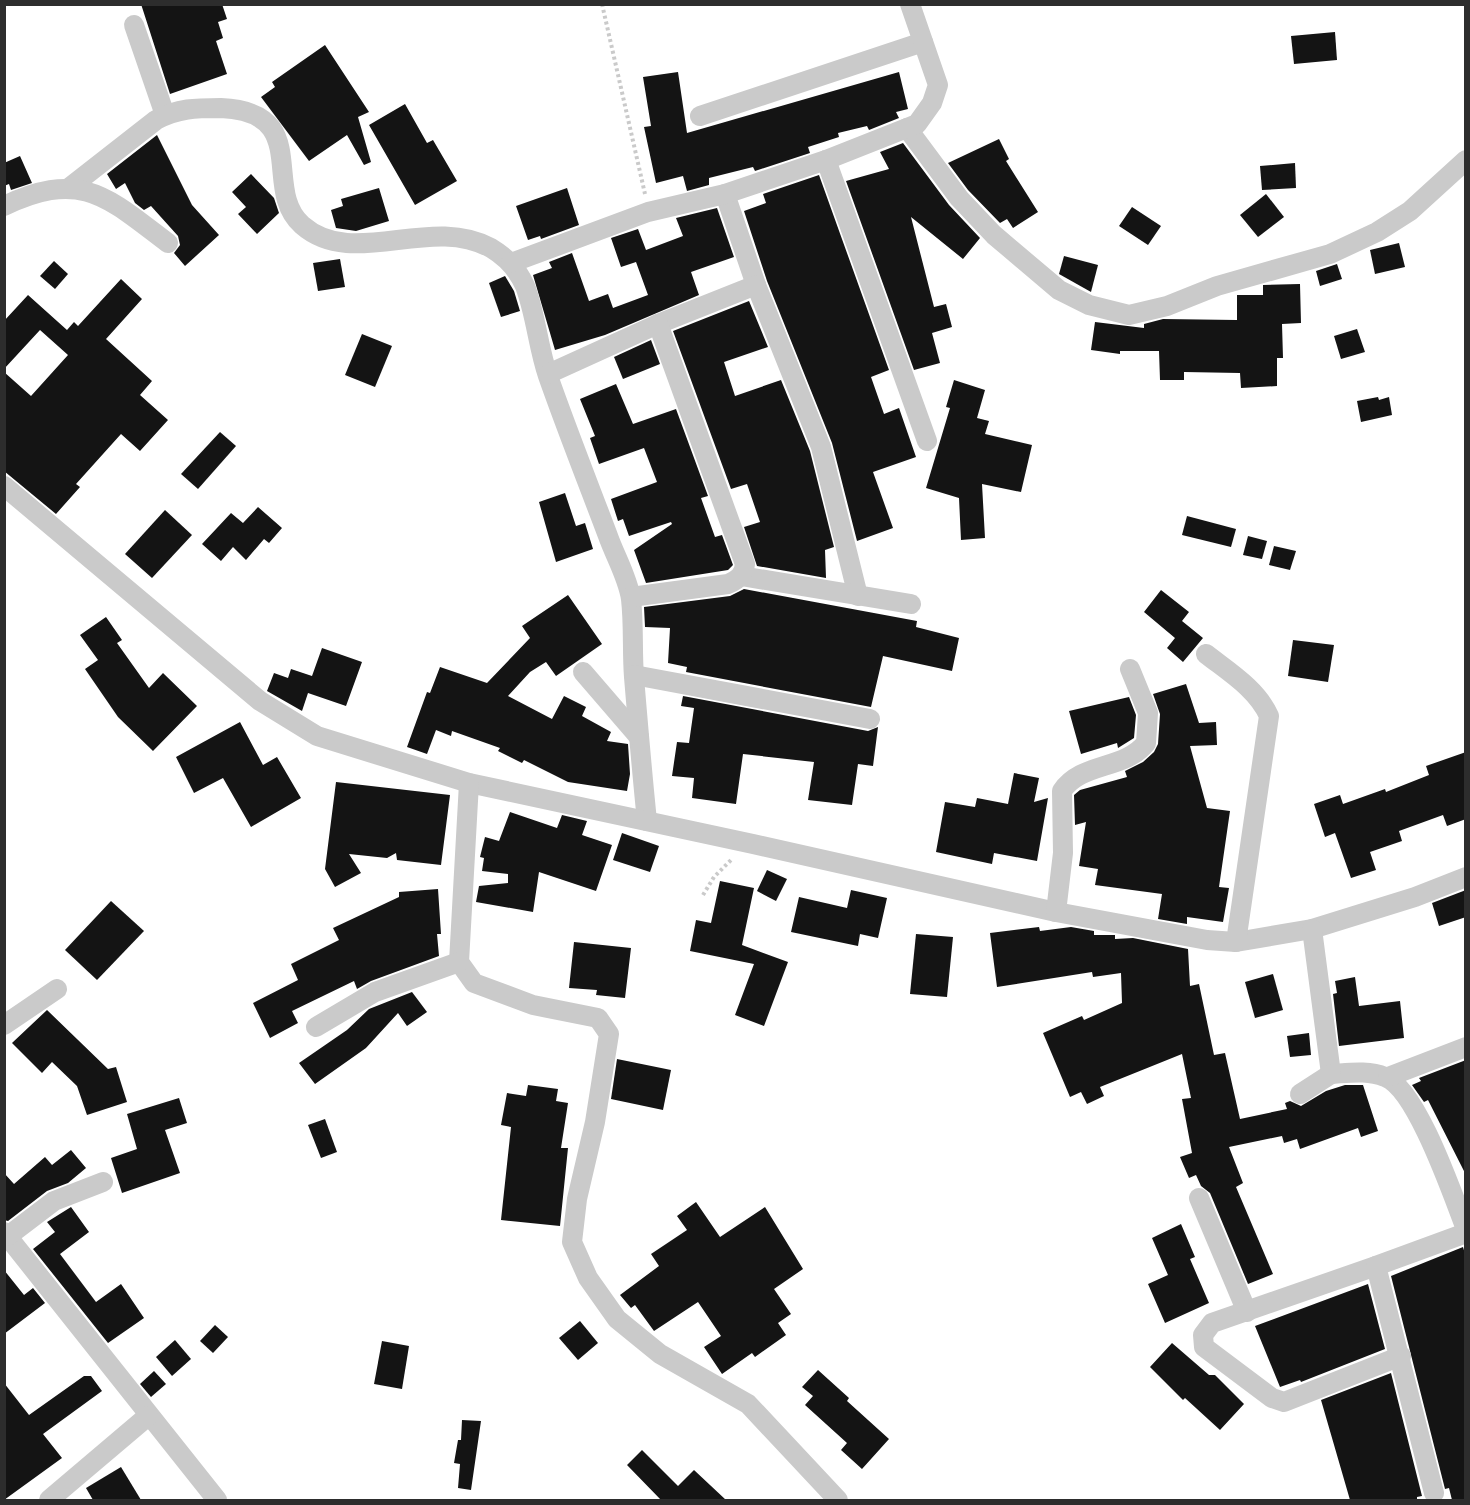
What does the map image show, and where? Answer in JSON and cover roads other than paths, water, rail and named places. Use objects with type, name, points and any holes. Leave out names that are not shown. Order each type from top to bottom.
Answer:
[{"type":"street","points":[[512,263],[648,212],[725,194],[917,124],[932,103],[938,85],[910,4]]},
{"type":"street","points":[[134,25],[165,115]]},
{"type":"street","points":[[700,116],[923,42]]},
{"type":"street","points":[[69,188],[165,115],[188,107],[241,109],[259,118],[272,130],[280,144],[289,205],[299,222],[313,234],[346,245],[439,234],[469,240],[491,248],[512,263],[524,285],[548,374],[631,597],[634,675],[646,821]]},
{"type":"street","points":[[907,128],[959,198],[994,235],[1059,290],[1089,305],[1129,315],[1167,306],[1217,286],[1330,254],[1377,232],[1410,211],[1466,160]]},
{"type":"street","points":[[826,159],[927,441]]},
{"type":"street","points":[[4,206],[39,193],[69,188],[93,191],[116,204],[168,243]]},
{"type":"street","points":[[725,194],[756,285],[821,447],[858,596]]},
{"type":"street","points":[[548,374],[658,324],[756,285]]},
{"type":"street","points":[[631,597],[728,584],[741,576],[745,564],[658,324]]},
{"type":"street","points":[[4,486],[260,701],[317,736],[469,783],[1056,912],[1178,935],[1236,942],[1312,929],[1415,897],[1466,877]]},
{"type":"street","points":[[741,576],[911,604]]},
{"type":"street","points":[[1206,654],[1251,690],[1263,704],[1269,716],[1236,942]]},
{"type":"street","points":[[1056,912],[1063,853],[1062,791],[1075,777],[1135,753],[1146,743],[1148,712],[1130,669]]},
{"type":"street","points":[[583,672],[639,737]]},
{"type":"street","points":[[634,675],[870,718]]},
{"type":"street","points":[[469,783],[459,963],[474,983],[533,1005],[598,1018],[609,1034],[595,1122],[577,1200],[572,1242],[588,1278],[617,1319],[660,1354],[748,1404],[838,1500]]},
{"type":"street","points":[[1312,929],[1331,1074]]},
{"type":"street","points":[[316,1028],[375,992],[459,963]]},
{"type":"street","points":[[4,1025],[57,989]]},
{"type":"street","points":[[1388,1077],[1466,1047]]},
{"type":"street","points":[[1300,1094],[1331,1074],[1370,1072],[1388,1077],[1397,1085],[1431,1137],[1466,1231],[1376,1266],[1212,1323],[1203,1335],[1204,1347],[1272,1398],[1284,1402],[1401,1356]]},
{"type":"street","points":[[103,1182],[54,1201],[6,1234],[148,1416],[217,1500]]},
{"type":"street","points":[[1199,1198],[1247,1312]]},
{"type":"street","points":[[1376,1266],[1401,1356],[1434,1493]]},
{"type":"street","points":[[49,1500],[148,1416]]}]
